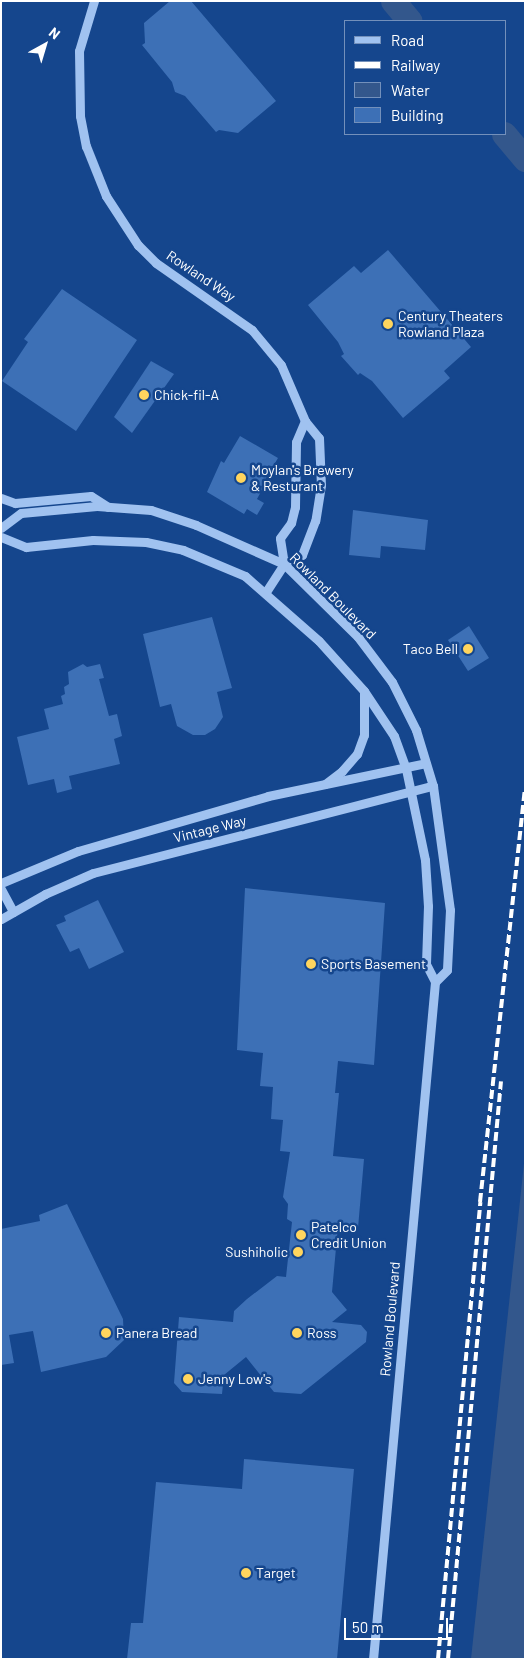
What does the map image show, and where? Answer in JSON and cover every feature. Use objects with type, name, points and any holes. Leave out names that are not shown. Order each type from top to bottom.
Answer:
[{"type":"street","name":"Rowland Way","points":[[94,1],[79,51],[80,116],[86,146],[106,196],[134,238],[156,263],[252,330],[281,365],[305,421],[320,438],[321,485],[315,521],[302,555],[284,564],[266,592]]},
{"type":"street","points":[[284,564],[280,538],[290,523],[296,507],[296,442],[305,421]]},
{"type":"street","points":[[1,498],[15,503],[91,496],[108,507]]},
{"type":"street","name":"Rowland Boulevard","points":[[1,528],[21,513],[108,507],[151,510],[196,524],[284,564],[358,636],[392,682],[416,730],[433,786],[450,910],[447,970],[435,982]]},
{"type":"street","name":"Rowland Boulevard","points":[[1,537],[26,547],[93,540],[146,542],[183,550],[245,576],[266,592],[319,641],[364,691],[394,736],[406,769],[413,791],[425,860],[428,906],[426,964],[435,982],[373,1659]]},
{"type":"street","points":[[323,785],[342,771],[357,754],[364,735],[364,691]]},
{"type":"street","name":"Vintage Way","points":[[1,883],[78,851],[268,796],[426,764]]},
{"type":"street","name":"Vintage Way","points":[[1,919],[45,894],[93,873],[433,786]]},
{"type":"street","points":[[1,889],[13,912]]},
{"type":"water","points":[[525,1154],[525,1659],[471,1659]]},
{"type":"building","points":[[170,1],[191,1],[276,101],[238,133],[219,130],[216,132],[185,96],[175,92],[172,82],[142,45],[145,43],[144,23]]},
{"type":"building","name":"Century Theaters Rowland Plaza","points":[[388,250],[471,347],[444,371],[450,378],[403,418],[372,381],[360,373],[358,375],[341,356],[344,354],[338,342],[308,305],[354,266],[361,273]]},
{"type":"building","points":[[62,289],[137,340],[76,431],[2,381],[28,342],[24,339]]},
{"type":"building","name":"Chick-fil-A","points":[[151,361],[174,374],[132,433],[114,417]]},
{"type":"building","points":[[240,436],[278,458],[261,487],[263,488],[257,499],[264,503],[257,515],[247,509],[244,514],[207,492],[221,461],[224,463]]},
{"type":"building","points":[[353,510],[428,520],[425,550],[381,546],[380,558],[349,555]]},
{"type":"building","points":[[212,617],[232,688],[217,692],[223,717],[215,729],[205,735],[193,735],[177,726],[171,704],[160,707],[143,634]]},
{"type":"building","name":"Taco Bell","points":[[469,626],[489,658],[468,671],[448,640]]},
{"type":"building","points":[[83,664],[87,667],[100,664],[104,678],[99,679],[109,716],[117,714],[122,736],[114,739],[120,764],[69,776],[72,789],[57,793],[54,779],[28,785],[17,737],[49,729],[44,709],[63,704],[61,696],[65,694],[64,687],[69,684],[68,672]]},
{"type":"building","points":[[245,888],[385,903],[374,1065],[338,1061],[335,1093],[339,1093],[333,1156],[364,1159],[358,1228],[338,1226],[332,1292],[347,1310],[332,1322],[361,1325],[367,1332],[366,1342],[301,1394],[274,1392],[246,1357],[224,1375],[222,1394],[182,1392],[174,1383],[179,1317],[233,1322],[234,1311],[247,1299],[277,1276],[286,1277],[292,1222],[287,1219],[288,1204],[283,1197],[290,1152],[280,1151],[283,1120],[271,1119],[273,1087],[260,1086],[263,1053],[237,1050]]},
{"type":"building","points":[[98,900],[124,952],[89,969],[79,948],[70,952],[56,925],[66,921],[64,916]]},
{"type":"building","points":[[67,1204],[123,1319],[124,1340],[106,1357],[41,1372],[33,1331],[9,1335],[14,1363],[1,1365],[1,1229],[40,1221],[39,1215]]},
{"type":"building","name":"Target","points":[[244,1459],[354,1469],[337,1659],[127,1659],[131,1623],[143,1623],[156,1482],[242,1489]]},
{"type":"waterway","points":[[393,1],[409,20]]},
{"type":"waterway","points":[[505,135],[525,159]]},
{"type":"railway","points":[[438,1659],[480,1202],[525,791]]},
{"type":"railway","points":[[448,1659],[501,1081]]},
{"type":"place","name":"Century Theaters Rowland Plaza","points":[[388,324]]},
{"type":"place","name":"Chick-fil-A","points":[[144,395]]},
{"type":"place","name":"Moylan's Brewery & Resturant","points":[[241,478]]},
{"type":"place","name":"Taco Bell","points":[[468,649]]},
{"type":"place","name":"Sports Basement","points":[[311,964]]},
{"type":"place","name":"Patelco Credit Union","points":[[301,1235]]},
{"type":"place","name":"Sushiholic","points":[[298,1252]]},
{"type":"place","name":"Panera Bread","points":[[106,1333]]},
{"type":"place","name":"Ross","points":[[297,1333]]},
{"type":"place","name":"Jenny Low's","points":[[188,1379]]},
{"type":"place","name":"Target","points":[[246,1573]]}]
